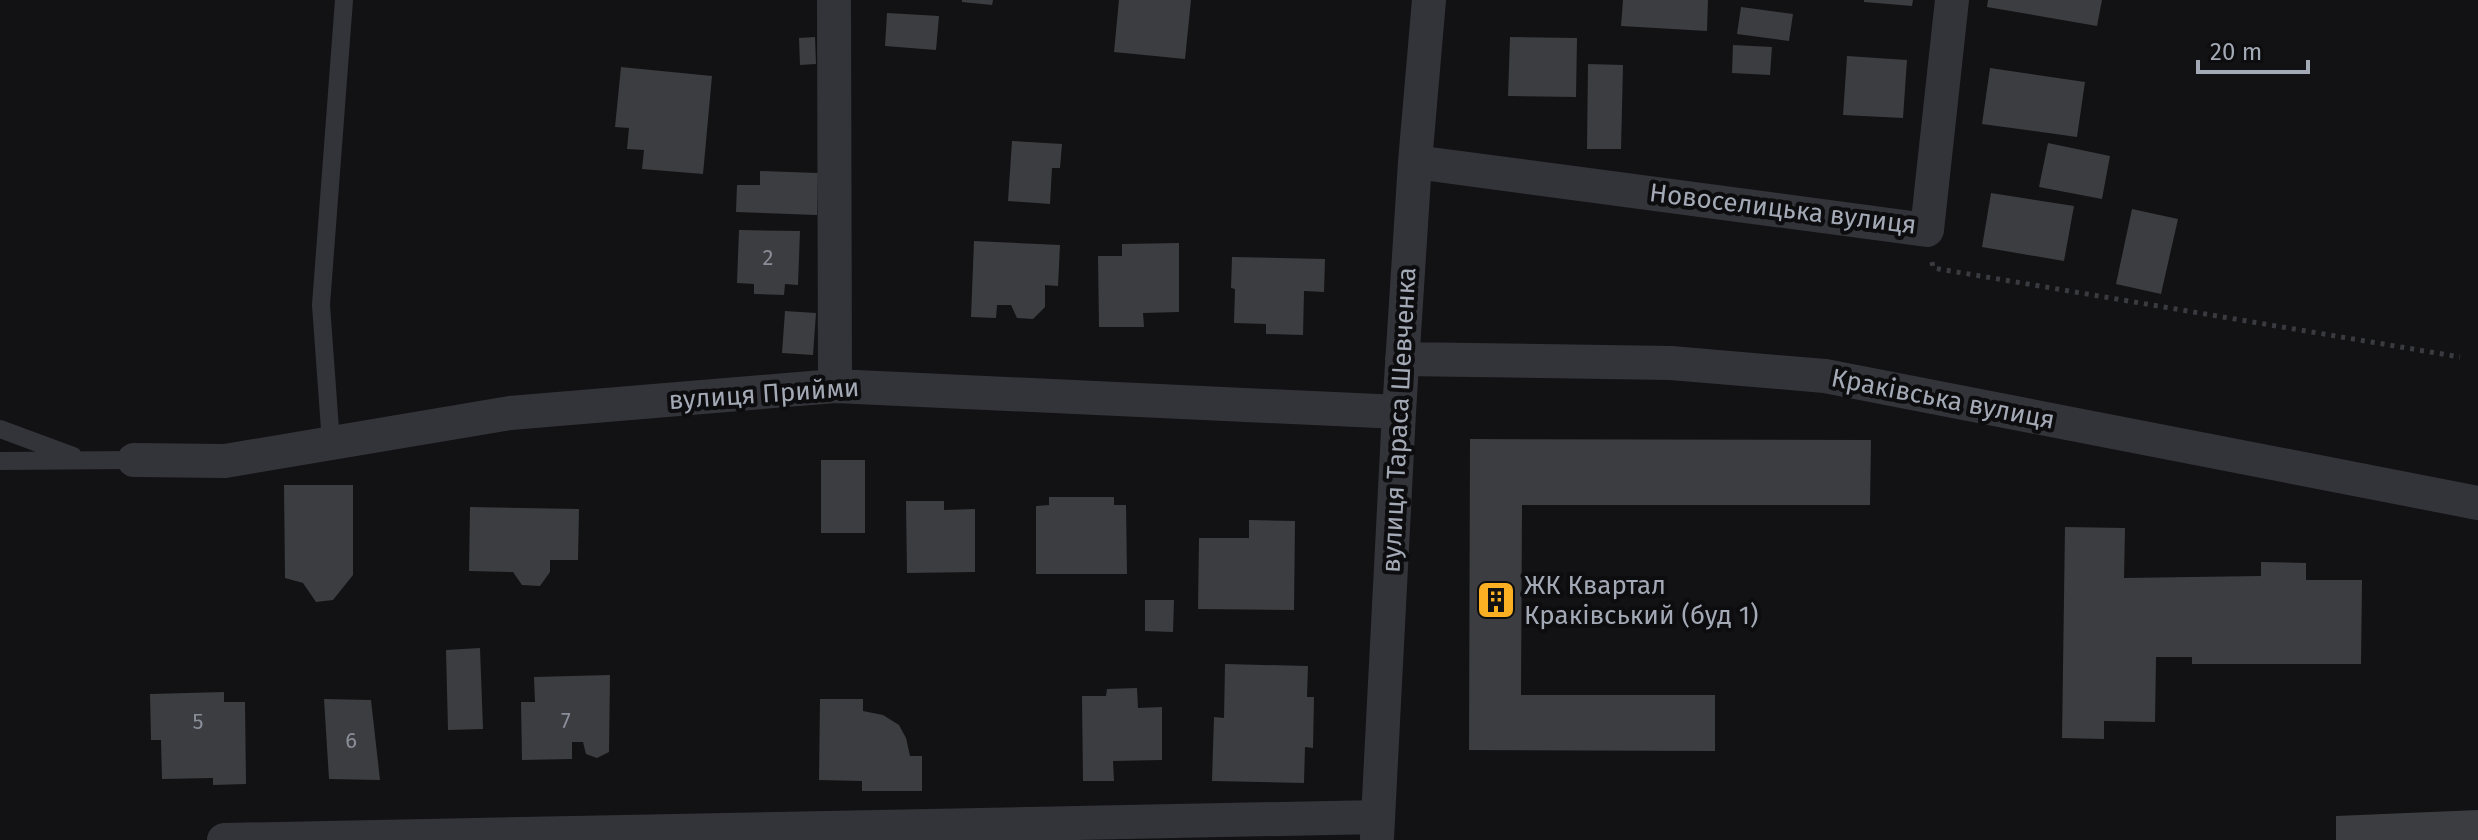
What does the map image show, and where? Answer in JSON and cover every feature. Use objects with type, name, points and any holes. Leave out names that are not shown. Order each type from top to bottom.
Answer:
[{"type":"street","points":[[834,0],[835,386]]},
{"type":"street","name":"вулиця Тараса Шевченка","points":[[1378,829],[1402,359],[1429,0]]},
{"type":"street","name":"Новоселицька вулиця","points":[[1415,162],[1927,230],[1952,0]]},
{"type":"street","name":"Краківська вулиця","points":[[1402,359],[1671,363],[1825,376],[2478,503]]},
{"type":"street","name":"вулиця Прийми","points":[[134,460],[225,461],[510,413],[835,386],[1399,412]]},
{"type":"street","points":[[224,840],[1378,829]]},
{"type":"street","points":[[814,840],[1378,829]]},
{"type":"lane","points":[[331,443],[321,305],[344,0]]},
{"type":"lane","points":[[0,429],[87,461]]},
{"type":"lane","points":[[0,461],[134,460]]},
{"type":"path","points":[[1927,230],[1933,268],[2460,357]]},
{"type":"building","points":[[962,0],[993,0],[992,5]]},
{"type":"building","points":[[1119,0],[1191,0],[1185,59],[1114,52]]},
{"type":"building","points":[[1623,0],[1708,0],[1707,31],[1621,26]]},
{"type":"building","points":[[1864,0],[1913,0],[1912,6]]},
{"type":"building","points":[[1988,0],[2102,0],[2097,26],[1987,7]]},
{"type":"building","points":[[1741,7],[1793,14],[1789,41],[1737,34]]},
{"type":"building","points":[[887,13],[939,16],[936,50],[885,46]]},
{"type":"building","points":[[815,37],[816,64],[800,65],[799,38]]},
{"type":"building","points":[[1510,37],[1577,38],[1576,97],[1508,96]]},
{"type":"building","points":[[1733,45],[1772,47],[1770,75],[1732,73]]},
{"type":"building","points":[[1847,56],[1907,60],[1903,118],[1843,115]]},
{"type":"building","points":[[1588,64],[1623,65],[1621,149],[1587,149]]},
{"type":"building","points":[[621,67],[712,76],[703,174],[642,169],[644,150],[627,149],[629,128],[615,127]]},
{"type":"building","points":[[1990,68],[2085,82],[2077,137],[1982,124]]},
{"type":"building","points":[[1012,141],[1062,144],[1060,168],[1052,168],[1050,204],[1008,201]]},
{"type":"building","points":[[2048,143],[2110,156],[2102,199],[2039,187]]},
{"type":"building","points":[[760,171],[818,173],[817,215],[736,212],[737,185],[760,185]]},
{"type":"building","points":[[1991,193],[2074,206],[2064,261],[1982,247]]},
{"type":"building","points":[[2132,209],[2178,219],[2161,294],[2116,284]]},
{"type":"building","points":[[739,230],[800,231],[798,285],[785,284],[784,295],[754,294],[754,284],[737,283]]},
{"type":"building","points":[[974,241],[1060,245],[1058,286],[1045,285],[1045,307],[1033,319],[1017,318],[1011,305],[997,305],[996,318],[971,317]]},
{"type":"building","points":[[1179,243],[1179,312],[1143,313],[1144,327],[1099,327],[1098,256],[1122,256],[1122,244]]},
{"type":"building","points":[[1232,257],[1325,259],[1324,292],[1304,291],[1303,335],[1266,334],[1266,324],[1234,323]]},
{"type":"building","points":[[785,311],[816,313],[813,355],[782,353]]},
{"type":"building","name":"ЖК Квартал Краківський (буд 1)","points":[[1470,439],[1871,440],[1870,505],[1522,505],[1521,695],[1715,695],[1715,751],[1469,750]]},
{"type":"building","points":[[821,460],[865,460],[865,533],[821,533]]},
{"type":"building","points":[[284,485],[353,485],[353,575],[333,600],[316,602],[303,583],[285,578]]},
{"type":"building","points":[[1049,497],[1114,497],[1114,505],[1126,505],[1127,574],[1036,574],[1036,506],[1049,505]]},
{"type":"building","points":[[906,501],[944,501],[944,510],[975,509],[975,572],[907,573]]},
{"type":"building","points":[[470,507],[579,509],[578,560],[550,560],[550,572],[540,586],[522,585],[513,572],[469,571]]},
{"type":"building","points":[[1249,520],[1295,521],[1294,610],[1198,609],[1199,538],[1249,538]]},
{"type":"building","points":[[2065,527],[2125,528],[2124,578],[2261,576],[2261,562],[2306,563],[2306,580],[2362,580],[2361,664],[2192,664],[2192,657],[2156,657],[2155,722],[2104,721],[2104,739],[2062,738]]},
{"type":"building","points":[[1145,600],[1174,600],[1173,632],[1145,631]]},
{"type":"building","points":[[480,648],[483,729],[448,730],[446,650]]},
{"type":"building","points":[[1225,664],[1308,666],[1307,697],[1314,697],[1313,748],[1305,747],[1304,783],[1212,781],[1214,717],[1224,718]]},
{"type":"building","points":[[610,675],[609,752],[597,758],[586,754],[583,742],[572,742],[572,759],[522,760],[521,702],[535,702],[534,677]]},
{"type":"building","points":[[1137,688],[1138,708],[1162,707],[1162,760],[1113,761],[1114,781],[1083,781],[1082,696],[1106,696],[1107,689]]},
{"type":"building","points":[[224,692],[224,702],[245,702],[246,784],[213,785],[213,778],[162,779],[161,740],[151,740],[150,694]]},
{"type":"building","points":[[324,699],[371,700],[380,780],[329,779]]},
{"type":"building","points":[[820,699],[863,699],[863,711],[883,715],[899,725],[910,756],[922,756],[922,791],[862,791],[862,781],[819,780]]},
{"type":"building","points":[[2478,810],[2478,840],[2336,840],[2336,816]]},
{"type":"place","name":"ЖК Квартал Краківський (буд 1)","points":[[1496,600]]}]
